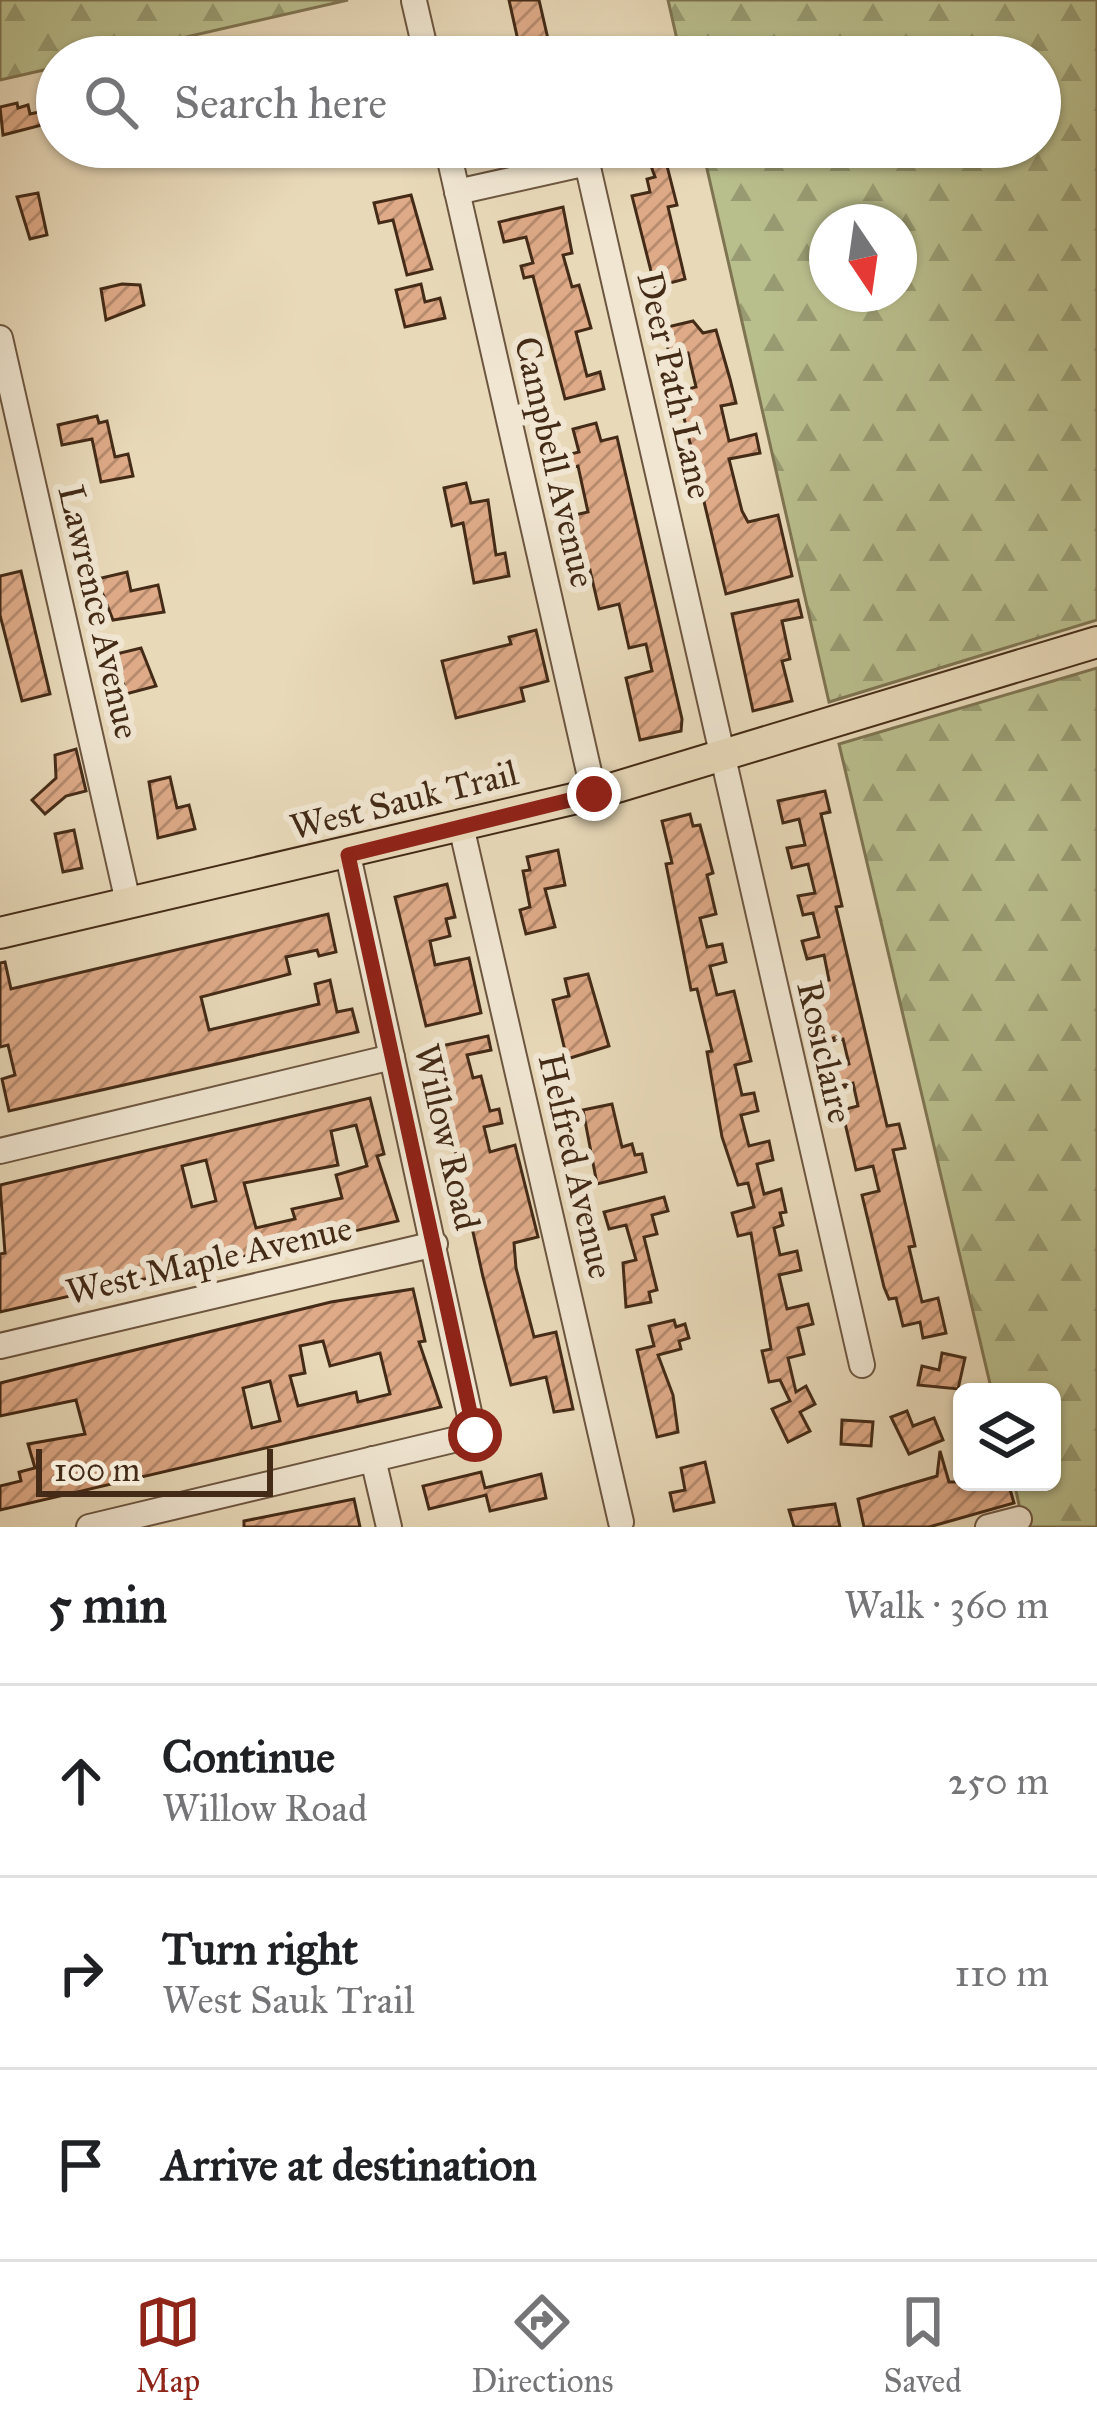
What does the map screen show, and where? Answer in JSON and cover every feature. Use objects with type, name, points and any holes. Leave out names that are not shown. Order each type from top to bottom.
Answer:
[{"type":"main road","name":"West Sauk Trail","points":[[0,933],[594,794],[1097,642]]},
{"type":"street","points":[[414,2],[422,36]]},
{"type":"street","name":"Campbell Avenue","points":[[452,168],[594,794]]},
{"type":"street","name":"Deer Path Lane","points":[[457,193],[565,168]]},
{"type":"street","name":"Deer Path Lane","points":[[588,168],[724,754]]},
{"type":"street","name":"Lawrence Avenue","points":[[0,338],[128,902]]},
{"type":"street","name":"Rosiclaire","points":[[724,754],[756,917],[862,1365]]},
{"type":"street","name":"Helfred Avenue","points":[[461,826],[621,1522]]},
{"type":"street","name":"Willow Road","points":[[348,855],[475,1435],[373,1459]]},
{"type":"street","points":[[0,1151],[392,1058]]},
{"type":"street","name":"West Maple Avenue","points":[[0,1346],[435,1244]]},
{"type":"street","points":[[89,1527],[373,1459],[389,1527]]},
{"type":"street","points":[[988,1527],[1019,1519]]},
{"type":"green space","points":[[0,0],[348,0],[191,36],[36,36],[36,72],[0,80]]},
{"type":"green space","points":[[668,0],[1097,0],[1097,620],[829,702],[707,168],[1061,168],[1061,36],[676,36]]},
{"type":"green space","points":[[1097,668],[1097,1527],[1024,1527],[1016,1491],[1061,1491],[1061,1383],[990,1383],[839,744]]},
{"type":"building","points":[[509,0],[539,0],[547,36],[517,36]]},
{"type":"building","points":[[28,105],[30,114],[36,113],[36,127],[3,135],[0,107]]},
{"type":"building","points":[[652,168],[668,168],[677,205],[668,207],[685,279],[655,287],[632,196],[650,192],[647,179],[655,177]]},
{"type":"building","points":[[38,193],[47,235],[30,239],[17,197]]},
{"type":"building","points":[[411,195],[432,269],[407,275],[393,220],[379,223],[374,203]]},
{"type":"building","points":[[563,207],[572,253],[563,255],[572,287],[579,285],[591,328],[576,332],[587,376],[600,372],[604,389],[565,399],[533,276],[524,278],[521,266],[533,263],[526,237],[504,242],[499,222]]},
{"type":"building","points":[[421,284],[425,302],[440,298],[445,318],[405,327],[396,290]]},
{"type":"building","points":[[140,285],[144,305],[106,320],[101,289]]},
{"type":"building","points":[[693,321],[703,333],[716,330],[736,403],[721,406],[729,441],[756,434],[760,453],[729,459],[742,511],[748,522],[778,515],[792,576],[726,594],[680,401],[686,400],[684,390],[696,387],[688,353],[670,357],[663,328]]},
{"type":"building","points":[[97,416],[99,423],[107,421],[115,457],[128,454],[133,476],[101,482],[92,439],[62,445],[58,425]]},
{"type":"building","points":[[596,423],[601,441],[617,437],[682,719],[681,731],[640,740],[626,678],[652,671],[646,644],[629,648],[619,604],[599,609],[590,570],[582,572],[571,516],[588,512],[578,466],[558,471],[555,458],[579,452],[573,429]]},
{"type":"building","points":[[466,483],[471,503],[488,500],[496,555],[505,553],[509,576],[474,583],[463,523],[452,526],[444,488]]},
{"type":"building","points":[[21,571],[50,694],[22,701],[0,615],[0,576]]},
{"type":"building","points":[[127,572],[131,591],[158,585],[164,612],[113,620],[97,579]]},
{"type":"building","points":[[798,600],[802,617],[782,621],[790,659],[782,661],[792,701],[753,711],[732,614]]},
{"type":"building","points":[[536,630],[548,681],[521,688],[524,701],[456,718],[442,661],[511,644],[509,637]]},
{"type":"building","points":[[141,648],[156,686],[126,694],[116,654]]},
{"type":"building","points":[[76,749],[86,791],[66,796],[45,814],[32,800],[56,778],[55,755]]},
{"type":"building","points":[[170,777],[177,808],[189,805],[195,829],[158,838],[149,782]]},
{"type":"building","points":[[825,791],[830,812],[821,814],[842,906],[836,907],[887,1126],[899,1124],[905,1148],[893,1150],[915,1246],[909,1247],[922,1302],[938,1298],[946,1333],[923,1338],[920,1322],[903,1326],[896,1298],[889,1299],[884,1287],[862,1195],[879,1191],[873,1166],[856,1170],[842,1110],[858,1106],[853,1083],[837,1087],[832,1068],[849,1064],[843,1039],[826,1043],[813,983],[829,980],[824,955],[807,959],[802,941],[819,937],[813,913],[803,915],[798,896],[815,893],[808,864],[792,868],[787,848],[805,845],[799,819],[783,823],[778,801]]},
{"type":"building","points":[[690,814],[693,826],[700,825],[713,873],[707,875],[716,914],[700,918],[707,947],[722,944],[726,962],[710,966],[717,995],[734,991],[751,1061],[735,1065],[742,1095],[754,1093],[758,1111],[741,1115],[749,1146],[769,1141],[773,1160],[757,1164],[764,1194],[781,1189],[786,1212],[780,1213],[783,1225],[774,1228],[780,1255],[797,1251],[801,1270],[779,1275],[787,1309],[808,1304],[813,1324],[798,1328],[804,1354],[788,1358],[796,1392],[806,1386],[815,1404],[800,1412],[810,1431],[788,1442],[772,1409],[790,1401],[780,1380],[769,1382],[762,1351],[771,1349],[751,1233],[738,1236],[732,1213],[754,1207],[748,1183],[738,1185],[722,1137],[707,1052],[712,1051],[697,989],[691,990],[666,864],[672,863],[662,821]]},
{"type":"building","points":[[74,830],[82,868],[63,872],[55,834]]},
{"type":"building","points":[[558,850],[565,885],[545,889],[555,927],[526,934],[520,910],[530,907],[523,871],[530,870],[527,857]]},
{"type":"building","points":[[447,884],[455,917],[446,919],[450,936],[430,941],[435,965],[469,958],[481,1013],[426,1026],[395,897]]},
{"type":"building","points":[[328,914],[336,952],[319,956],[317,950],[286,957],[290,974],[201,997],[209,1030],[319,1004],[315,984],[330,980],[337,1012],[352,1009],[358,1032],[9,1111],[2,1079],[15,1075],[8,1045],[0,1047],[0,963],[5,962],[11,989]]},
{"type":"building","points":[[588,974],[609,1046],[567,1059],[553,1000],[569,996],[565,979]]},
{"type":"building","points":[[488,1036],[491,1050],[467,1055],[473,1078],[481,1076],[490,1111],[499,1109],[502,1123],[484,1127],[490,1152],[515,1145],[538,1237],[514,1243],[516,1268],[534,1337],[556,1332],[573,1409],[554,1412],[546,1377],[511,1385],[483,1277],[432,1048]]},
{"type":"building","points":[[370,1098],[384,1154],[377,1156],[398,1221],[0,1312],[0,1254],[5,1253],[0,1185]],"holes":[[[356,1125],[367,1166],[336,1175],[342,1198],[292,1209],[295,1219],[256,1228],[244,1183],[338,1165],[331,1131]],[[206,1160],[216,1201],[192,1207],[182,1166]]]},
{"type":"building","points":[[612,1104],[622,1147],[632,1144],[635,1155],[642,1154],[646,1172],[597,1184],[583,1110]]},
{"type":"building","points":[[664,1197],[668,1211],[652,1215],[657,1234],[644,1237],[657,1290],[649,1292],[651,1302],[626,1307],[623,1263],[636,1260],[626,1225],[609,1229],[604,1212]]},
{"type":"building","points":[[413,1289],[425,1341],[419,1342],[441,1407],[0,1510],[0,1486],[21,1481],[19,1472],[35,1468],[28,1444],[85,1434],[76,1400],[0,1416],[0,1383],[331,1302]],"holes":[[[323,1341],[330,1366],[380,1353],[390,1394],[358,1402],[356,1392],[298,1406],[290,1376],[305,1373],[300,1346]],[[270,1381],[280,1421],[252,1428],[243,1388]]]},
{"type":"building","points":[[674,1320],[676,1327],[685,1324],[689,1338],[679,1341],[681,1349],[658,1355],[673,1395],[678,1432],[657,1437],[637,1350],[654,1346],[649,1326]]},
{"type":"building","points":[[942,1353],[965,1358],[959,1383],[953,1383],[953,1388],[918,1385],[922,1366],[939,1370]]},
{"type":"building","points":[[907,1411],[913,1426],[934,1418],[943,1440],[909,1454],[891,1417]]},
{"type":"building","points":[[842,1420],[873,1422],[871,1446],[841,1444]]},
{"type":"building","points":[[940,1451],[953,1491],[1011,1491],[1014,1503],[929,1527],[864,1527],[858,1499],[937,1476]]},
{"type":"building","points":[[705,1462],[714,1502],[674,1511],[670,1493],[685,1490],[681,1468]]},
{"type":"building","points":[[481,1472],[485,1488],[541,1474],[546,1498],[490,1511],[486,1495],[429,1509],[423,1486]]},
{"type":"building","points":[[354,1499],[360,1527],[244,1527],[244,1521]]},
{"type":"building","points":[[835,1504],[840,1527],[794,1527],[789,1510]]},
{"type":"route","points":[[475,1435],[348,855],[594,794]]}]
